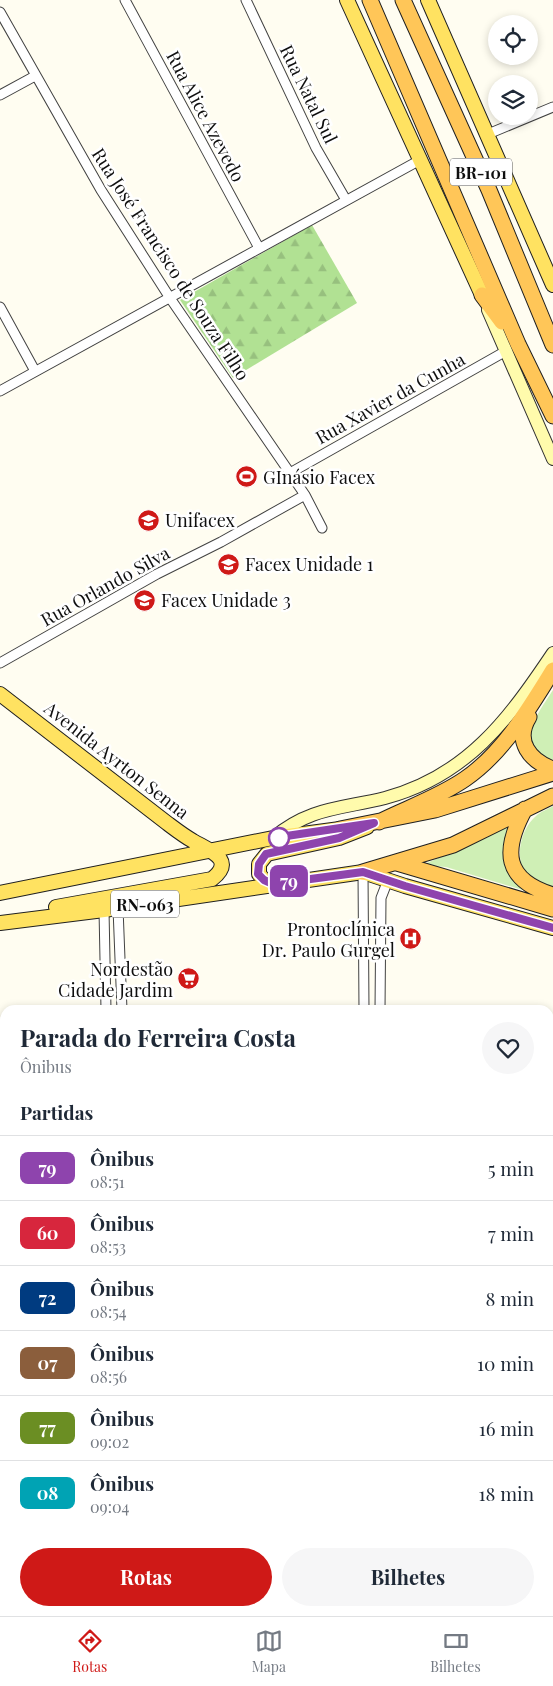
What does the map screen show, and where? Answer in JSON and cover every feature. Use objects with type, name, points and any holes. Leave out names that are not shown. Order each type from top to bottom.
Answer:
[{"type":"highway","name":"BR-101","points":[[370,0],[512,348],[553,416]]},
{"type":"highway","name":"BR-101","points":[[403,0],[489,190],[553,345]]},
{"type":"highway","points":[[482,295],[512,348]]},
{"type":"highway","points":[[377,823],[463,781],[482,766],[512,732],[553,670]]},
{"type":"highway","points":[[553,680],[524,725],[522,734],[528,753],[553,771]]},
{"type":"highway","points":[[340,830],[435,810],[553,771]]},
{"type":"highway","points":[[363,872],[453,845],[553,796]]},
{"type":"highway","points":[[525,809],[515,827],[512,842],[511,856],[515,870],[522,881],[533,889],[553,895]]},
{"type":"highway","points":[[396,862],[553,909]]},
{"type":"main road","points":[[347,0],[482,295]]},
{"type":"main road","points":[[428,0],[553,284]]},
{"type":"main road","points":[[512,348],[553,458]]},
{"type":"main road","points":[[273,838],[298,820],[311,814],[404,792],[438,777],[461,763],[484,743],[512,712],[553,653]]},
{"type":"main road","name":"Avenida Ayrton Senna","points":[[0,694],[167,823],[213,852]]},
{"type":"main road","points":[[273,884],[264,880],[258,874],[259,864],[266,854],[339,838],[377,823]]},
{"type":"main road","name":"RN-063","points":[[0,893],[213,852],[273,838],[340,830]]},
{"type":"main road","points":[[17,920],[48,909],[212,879],[217,874],[221,865],[217,854],[213,852]]},
{"type":"main road","points":[[363,872],[553,928]]},
{"type":"main road","name":"RN-063","points":[[0,922],[104,910],[363,872]]},
{"type":"street","name":"Rua Alice Azevedo","points":[[126,0],[259,248]]},
{"type":"street","name":"Rua Natal Sul","points":[[246,0],[316,148],[346,200]]},
{"type":"street","name":"Rua José Francisco de Souza Filho","points":[[0,12],[101,190],[170,298],[306,495],[322,528]]},
{"type":"street","points":[[0,95],[35,76]]},
{"type":"street","points":[[488,134],[553,107]]},
{"type":"street","points":[[0,390],[420,160]]},
{"type":"street","points":[[0,307],[35,371]]},
{"type":"street","name":"Rua Xavier da Cunha","points":[[290,473],[512,348]]},
{"type":"street","name":"Rua Orlando Silva","points":[[0,663],[157,574],[306,495]]},
{"type":"street","points":[[363,872],[364,1005]]},
{"type":"street","points":[[380,1005],[381,898],[388,880]]},
{"type":"street","points":[[364,898],[381,898]]},
{"type":"street","points":[[118,908],[122,1005]]},
{"type":"street","points":[[104,910],[106,1005]]},
{"type":"street","points":[[106,994],[122,992]]},
{"type":"green space","points":[[312,225],[357,303],[233,378],[180,300]]},
{"type":"green space","points":[[553,690],[553,760],[540,754],[533,747],[530,738],[536,719]]},
{"type":"green space","points":[[553,806],[553,888],[536,883],[527,876],[522,868],[520,850],[525,831],[530,823],[538,815]]},
{"type":"green space","points":[[512,822],[506,842],[506,860],[512,876],[526,891],[446,867],[422,865],[488,837]]},
{"type":"bus line","name":"79","points":[[273,838],[340,830],[374,823],[353,834],[266,854],[259,864],[258,874],[264,880],[273,884],[363,872],[405,886],[553,928]]},
{"type":"place","name":"GInásio Facex","points":[[247,477]]},
{"type":"place","name":"Unifacex","points":[[149,520]]},
{"type":"place","name":"Facex Unidade 1","points":[[229,564]]},
{"type":"place","name":"Facex Unidade 3","points":[[145,600]]},
{"type":"place","name":"Prontoclínica Dr. Paulo Gurgel","points":[[411,939]]},
{"type":"place","name":"Nordestão Cidade Jardim","points":[[189,979]]}]
